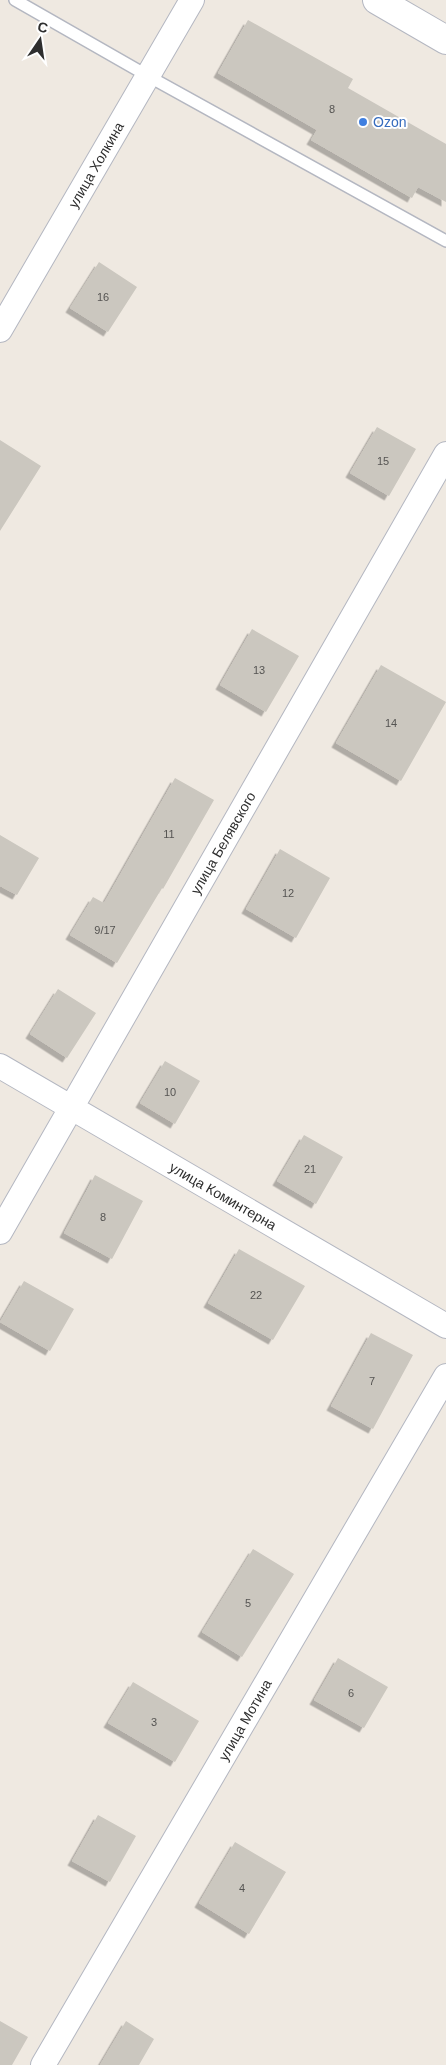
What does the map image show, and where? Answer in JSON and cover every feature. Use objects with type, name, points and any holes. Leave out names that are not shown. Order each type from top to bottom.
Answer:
[{"type":"main road","points":[[377,0],[446,40]]},
{"type":"street","name":"улица Холкина","points":[[0,330],[192,0]]},
{"type":"street","name":"улица Белявского","points":[[0,1232],[446,454]]},
{"type":"street","name":"улица Коминтерна","points":[[0,1066],[446,1326]]},
{"type":"street","name":"улица Мотина","points":[[44,2065],[446,1376]]},
{"type":"lane","points":[[15,0],[446,241]]},
{"type":"building","points":[[248,20],[353,79],[348,88],[446,144],[446,202],[418,187],[412,198],[311,140],[317,130],[218,73]]},
{"type":"building","points":[[99,262],[137,287],[108,332],[70,308]]},
{"type":"building","points":[[377,427],[416,449],[389,496],[350,473]]},
{"type":"building","points":[[0,440],[41,466],[0,531]]},
{"type":"building","points":[[252,629],[299,656],[266,712],[220,685]]},
{"type":"building","points":[[381,665],[446,702],[401,781],[336,743]]},
{"type":"building","points":[[175,778],[214,800],[163,889],[117,963],[70,935],[93,897],[104,903]]},
{"type":"building","points":[[0,835],[39,858],[17,895],[0,886]]},
{"type":"building","points":[[280,849],[330,878],[296,938],[246,909]]},
{"type":"building","points":[[58,989],[96,1013],[67,1058],[30,1034]]},
{"type":"building","points":[[165,1061],[200,1081],[175,1124],[140,1103]]},
{"type":"building","points":[[304,1135],[343,1157],[316,1204],[277,1181]]},
{"type":"building","points":[[95,1175],[143,1201],[112,1259],[64,1233]]},
{"type":"building","points":[[239,1249],[305,1286],[273,1340],[208,1303]]},
{"type":"building","points":[[24,1281],[74,1309],[50,1351],[0,1322]]},
{"type":"building","points":[[371,1333],[413,1355],[373,1429],[331,1406]]},
{"type":"building","points":[[253,1549],[294,1574],[242,1657],[202,1632]]},
{"type":"building","points":[[338,1658],[388,1687],[364,1728],[314,1700]]},
{"type":"building","points":[[133,1682],[199,1721],[175,1762],[108,1723]]},
{"type":"building","points":[[98,1815],[136,1836],[110,1882],[72,1861]]},
{"type":"building","points":[[235,1842],[286,1872],[249,1934],[199,1903]]},
{"type":"building","points":[[0,2021],[28,2037],[12,2065],[0,2065]]},
{"type":"building","points":[[126,2021],[154,2039],[139,2065],[100,2065]]},
{"type":"place","name":"Ozon","points":[[363,122]]}]
